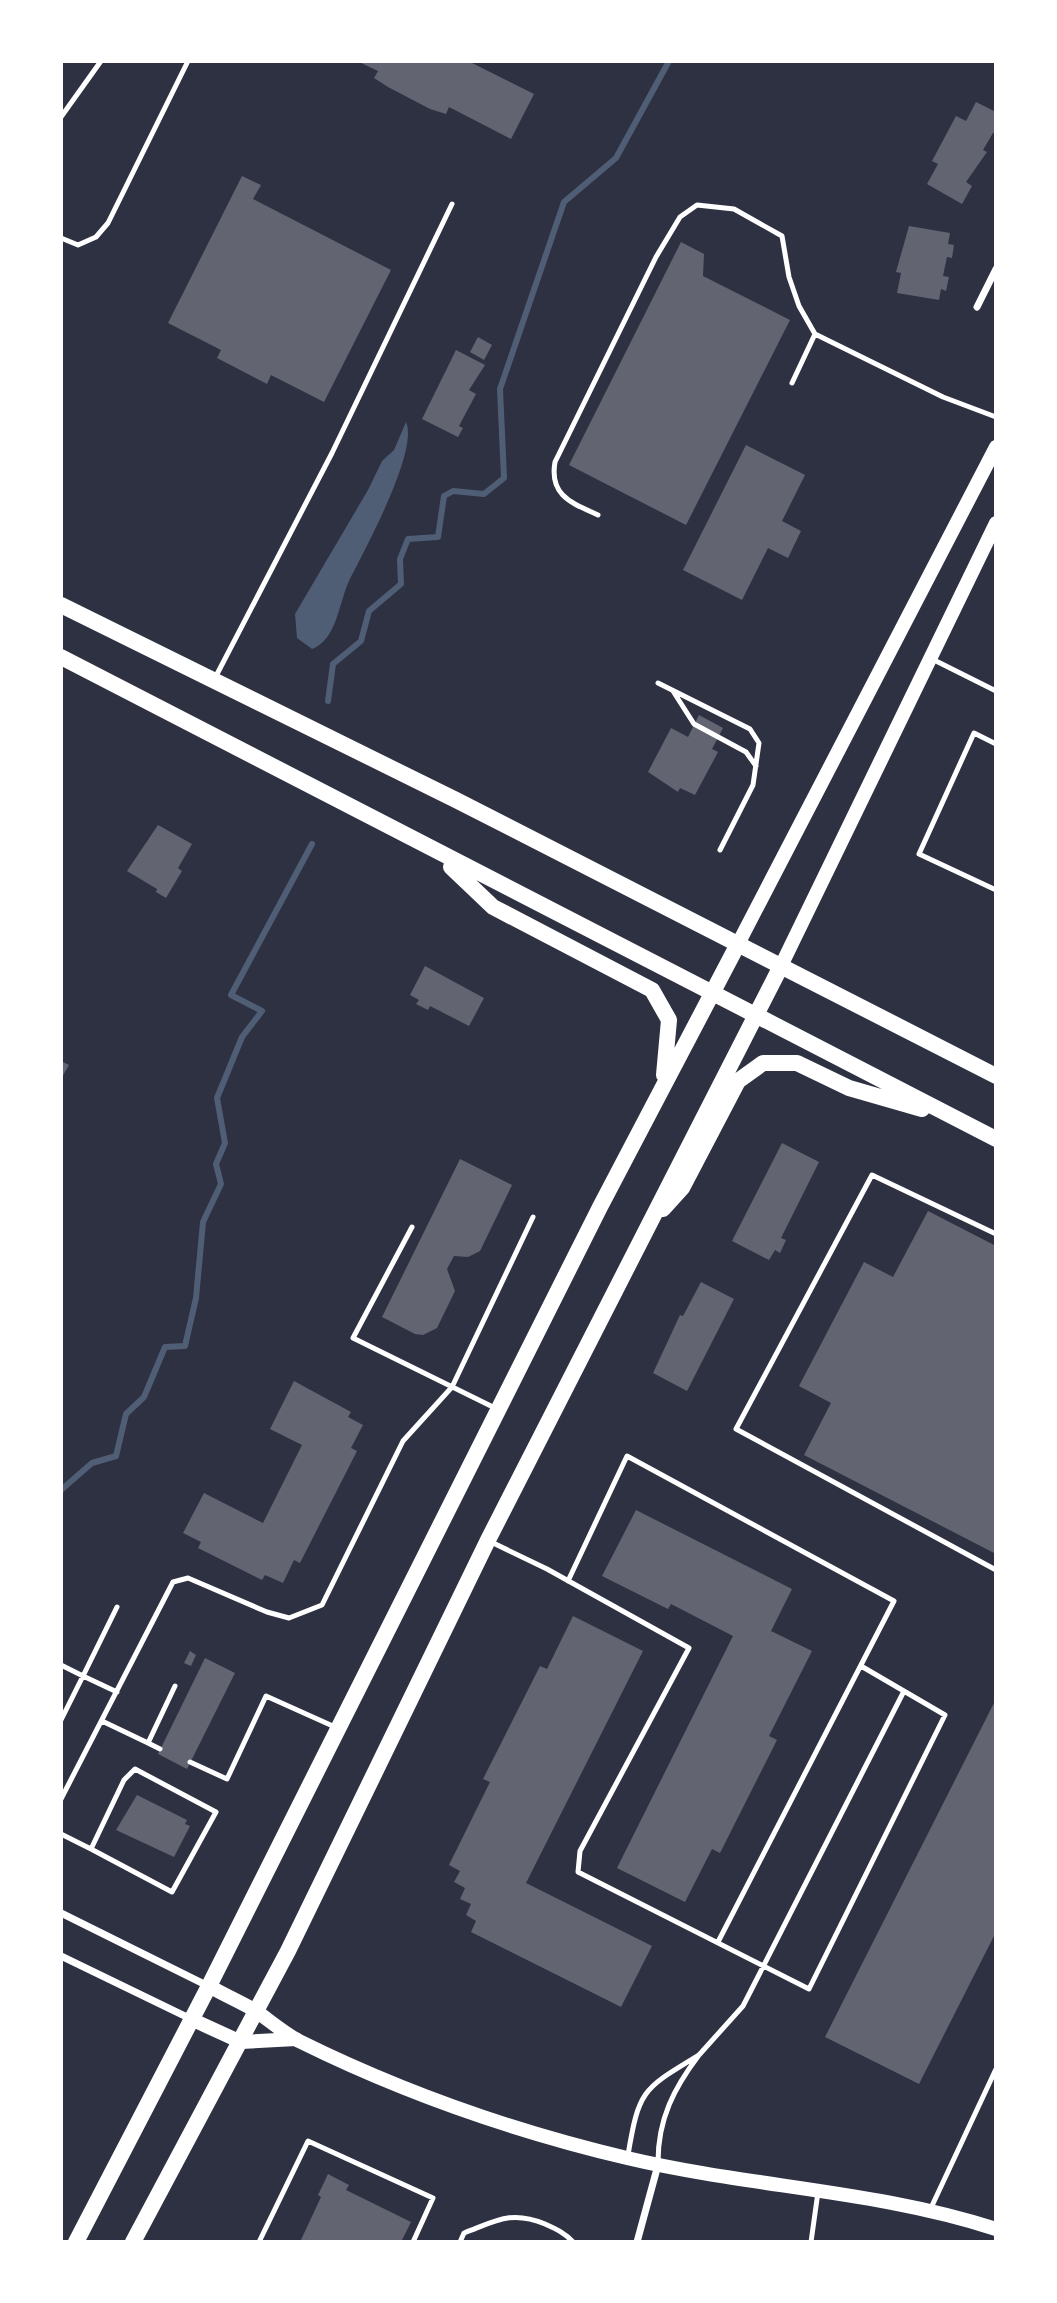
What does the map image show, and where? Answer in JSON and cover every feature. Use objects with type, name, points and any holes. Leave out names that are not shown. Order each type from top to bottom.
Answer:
[{"type":"main road","points":[[76,2242],[209,1986],[663,1087],[996,447]]},
{"type":"main road","points":[[133,2242],[288,1951],[488,1540],[781,966],[996,523]]},
{"type":"main road","points":[[61,605],[996,1076]]},
{"type":"main road","points":[[61,657],[712,995],[996,1139]]},
{"type":"main road","points":[[437,853],[494,907],[652,990],[669,1020],[663,1087]]},
{"type":"main road","points":[[649,1223],[682,1188],[738,1081],[753,1067],[763,1063],[786,1060],[797,1063],[849,1088],[958,1120]]},
{"type":"main road","points":[[209,1986],[255,2011],[296,2039],[444,2104],[505,2126],[658,2165],[819,2189],[930,2210],[996,2229]]},
{"type":"main road","points":[[191,2019],[241,2042],[296,2039]]},
{"type":"street","points":[[977,307],[996,269]]},
{"type":"street","points":[[61,1913],[209,1986]]},
{"type":"street","points":[[61,1956],[191,2019]]},
{"type":"street","points":[[637,2242],[658,2165]]},
{"type":"lane","points":[[61,117],[101,61]]},
{"type":"lane","points":[[61,238],[78,245],[96,237],[108,223],[188,61]]},
{"type":"lane","points":[[214,680],[332,453],[452,204]]},
{"type":"lane","points":[[598,515],[564,498],[556,491],[553,472],[555,462],[656,257],[680,217],[697,205],[734,209],[782,236],[789,277],[799,306],[815,334],[943,397],[996,417]]},
{"type":"lane","points":[[792,383],[815,334]]},
{"type":"lane","points":[[929,657],[996,691]]},
{"type":"lane","points":[[658,683],[750,729],[759,743],[753,785],[720,850]]},
{"type":"lane","points":[[672,690],[694,724],[746,752],[756,766]]},
{"type":"lane","points":[[996,744],[974,733],[919,854],[996,890]]},
{"type":"lane","points":[[996,1234],[872,1175],[736,1429],[996,1570]]},
{"type":"lane","points":[[61,1799],[173,1582],[188,1577],[267,1612],[289,1618],[322,1605],[403,1441],[452,1387],[533,1217]]},
{"type":"lane","points":[[412,1227],[353,1338],[498,1410]]},
{"type":"lane","points":[[568,1581],[627,1456],[894,1601],[718,1942]]},
{"type":"lane","points":[[488,1540],[689,1648],[580,1851],[578,1872],[809,1989],[945,1715],[862,1667]]},
{"type":"lane","points":[[61,1720],[117,1607]]},
{"type":"lane","points":[[61,1665],[117,1692]]},
{"type":"lane","points":[[148,1742],[175,1686]]},
{"type":"lane","points":[[658,2165],[660,2128],[665,2110],[680,2080],[743,2006],[903,1693]]},
{"type":"lane","points":[[190,1762],[227,1779],[266,1696],[338,1729]]},
{"type":"lane","points":[[102,1721],[160,1749]]},
{"type":"lane","points":[[61,1834],[172,1892],[216,1812],[135,1769],[124,1780],[91,1849]]},
{"type":"lane","points":[[628,2158],[635,2116],[645,2093],[653,2083],[699,2055]]},
{"type":"lane","points":[[930,2210],[996,2069]]},
{"type":"lane","points":[[259,2242],[308,2141],[433,2198],[413,2242]]},
{"type":"lane","points":[[811,2242],[819,2189]]},
{"type":"lane","points":[[460,2242],[464,2233],[507,2217],[525,2216],[567,2234],[573,2242]]},
{"type":"water","points":[[406,422],[408,436],[398,477],[349,581],[332,629],[327,638],[312,649],[297,638],[295,614],[368,490],[382,461],[394,450]]},
{"type":"building","points":[[357,61],[468,61],[534,94],[511,139],[449,107],[446,114],[430,109],[374,78],[378,71]]},
{"type":"building","points":[[976,102],[996,112],[996,134],[993,133],[983,150],[987,152],[966,182],[972,186],[962,204],[927,184],[938,164],[932,161],[956,116],[966,121]]},
{"type":"building","points":[[242,176],[261,185],[253,199],[391,270],[324,402],[271,375],[267,384],[217,358],[221,350],[168,323]]},
{"type":"building","points":[[909,226],[950,233],[948,244],[954,245],[952,258],[947,257],[943,276],[949,277],[946,291],[941,289],[939,300],[897,293],[901,273],[896,272]]},
{"type":"building","points":[[681,242],[704,254],[703,276],[790,320],[686,525],[569,465]]},
{"type":"building","points":[[478,337],[492,345],[484,360],[470,352]]},
{"type":"building","points":[[456,350],[485,365],[469,390],[476,394],[459,426],[463,428],[458,437],[422,419]]},
{"type":"building","points":[[746,445],[805,475],[782,521],[801,531],[788,558],[768,548],[742,600],[683,570]]},
{"type":"building","points":[[699,715],[723,728],[712,749],[718,752],[695,795],[680,788],[678,792],[648,772],[671,728],[688,737]]},
{"type":"building","points":[[158,825],[192,844],[178,868],[182,871],[166,898],[156,892],[157,889],[127,871]]},
{"type":"building","points":[[425,966],[484,998],[469,1026],[430,1006],[428,1010],[416,1004],[419,1000],[410,995]]},
{"type":"building","points":[[61,1061],[69,1065],[61,1079]]},
{"type":"building","points":[[782,1143],[819,1162],[781,1238],[786,1240],[780,1253],[775,1250],[769,1260],[732,1241]]},
{"type":"building","points":[[460,1159],[512,1185],[480,1251],[468,1257],[454,1256],[447,1269],[455,1291],[437,1328],[423,1335],[415,1334],[382,1317]]},
{"type":"building","points":[[928,1211],[996,1246],[996,1554],[804,1455],[831,1403],[799,1386],[864,1262],[893,1277]]},
{"type":"building","points":[[701,1282],[734,1299],[687,1391],[653,1373],[680,1315],[683,1316]]},
{"type":"building","points":[[294,1381],[351,1412],[348,1417],[363,1425],[351,1448],[357,1451],[300,1563],[294,1560],[283,1583],[265,1575],[262,1580],[198,1548],[201,1542],[183,1533],[204,1493],[263,1523],[302,1445],[270,1429]]},
{"type":"building","points":[[636,1510],[792,1589],[771,1631],[812,1651],[769,1736],[777,1740],[720,1853],[712,1849],[685,1902],[617,1868],[733,1636],[671,1604],[668,1609],[602,1576]]},
{"type":"building","points":[[573,1616],[643,1651],[526,1883],[652,1946],[621,2007],[471,1932],[476,1921],[466,1915],[471,1904],[460,1899],[465,1888],[454,1882],[460,1871],[449,1865],[490,1782],[483,1779],[540,1666],[547,1669]]},
{"type":"building","points":[[190,1651],[196,1655],[191,1666],[184,1663]]},
{"type":"building","points":[[205,1658],[235,1673],[187,1769],[158,1754]]},
{"type":"building","points":[[996,1699],[996,1932],[919,2084],[825,2037]]},
{"type":"building","points":[[137,1795],[187,1820],[185,1824],[190,1826],[174,1857],[116,1830]]},
{"type":"building","points":[[328,2174],[349,2185],[346,2190],[411,2222],[401,2242],[300,2242],[321,2197],[318,2195]]},
{"type":"waterway","points":[[328,701],[333,664],[361,641],[369,611],[401,584],[400,559],[408,539],[438,537],[444,496],[453,491],[484,494],[504,478],[500,389],[564,202],[616,158],[669,61]]},
{"type":"waterway","points":[[61,1490],[92,1463],[116,1456],[126,1414],[144,1397],[165,1347],[185,1346],[196,1298],[203,1222],[221,1184],[216,1164],[225,1143],[217,1098],[242,1037],[262,1011],[231,995],[312,844]]}]
